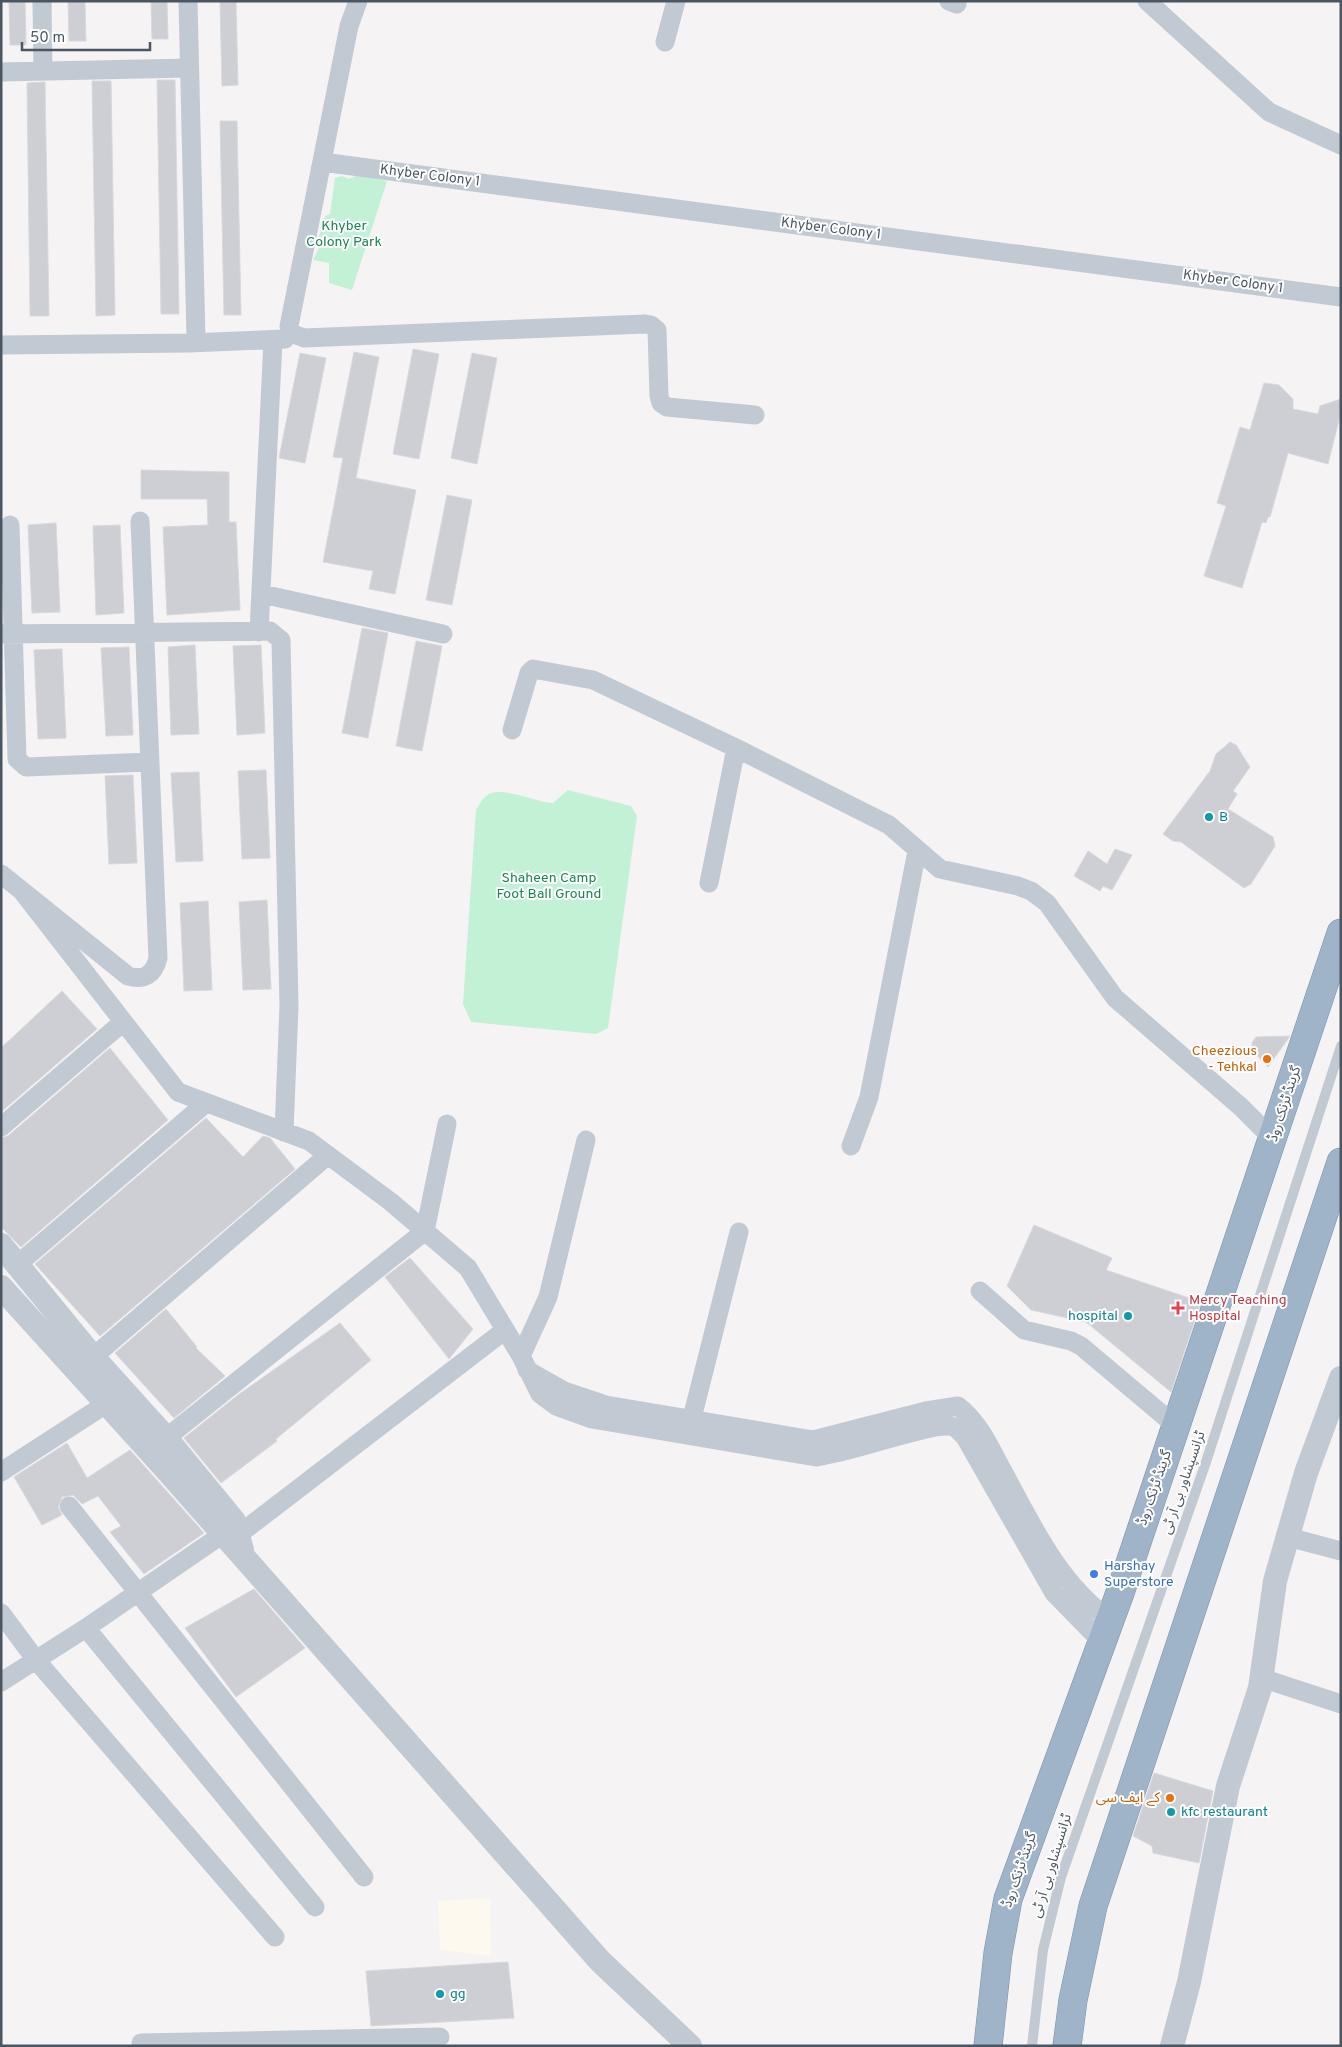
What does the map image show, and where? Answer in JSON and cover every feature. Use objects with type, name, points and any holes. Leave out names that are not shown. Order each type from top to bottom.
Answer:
[{"type":"highway","name":"گرینڈ ٹرنک روڈ","points":[[988,2046],[998,1953],[1008,1900],[1106,1631],[1341,933]]},
{"type":"highway","points":[[1067,2046],[1073,2000],[1093,1906],[1341,1162]]},
{"type":"street","points":[[42,1],[43,71]]},
{"type":"street","points":[[188,1],[197,331],[196,339],[189,343]]},
{"type":"street","points":[[304,338],[292,333],[289,326],[349,26],[358,1]]},
{"type":"street","points":[[665,42],[676,1]]},
{"type":"street","points":[[1146,1],[1269,112],[1341,145]]},
{"type":"street","points":[[1,72],[189,68]]},
{"type":"street","name":"Khyber Colony 1","points":[[322,162],[1341,297]]},
{"type":"street","points":[[1,346],[189,343],[644,324],[651,325],[656,330],[659,396],[661,403],[667,407],[755,415]]},
{"type":"street","points":[[259,632],[273,340]]},
{"type":"street","points":[[1,874],[128,976],[138,979],[149,976],[155,970],[158,958],[143,634],[140,521]]},
{"type":"street","points":[[10,525],[7,634],[18,759],[26,766],[149,762]]},
{"type":"street","points":[[262,594],[443,634]]},
{"type":"street","points":[[7,634],[143,634],[270,631],[281,640],[289,1006],[284,1132]]},
{"type":"street","points":[[512,730],[529,672],[533,669],[539,668],[593,680],[736,748],[889,825],[940,869],[1018,886],[1031,891],[1047,903],[1115,998],[1241,1107],[1273,1139]]},
{"type":"street","points":[[708,883],[736,748]]},
{"type":"street","points":[[851,1146],[869,1097],[917,851]]},
{"type":"street","points":[[21,890],[178,1092],[309,1141],[391,1202],[468,1268],[540,1394],[565,1410],[592,1419],[690,1426],[816,1457],[840,1453],[882,1440],[937,1427],[955,1427],[965,1437],[1054,1593],[1106,1631]]},
{"type":"street","points":[[1,1127],[123,1022]]},
{"type":"street","points":[[18,1264],[206,1103]]},
{"type":"street","points":[[166,1438],[425,1231],[447,1124]]},
{"type":"street","points":[[523,1363],[548,1297],[586,1140]]},
{"type":"street","points":[[94,1356],[328,1155]]},
{"type":"street","points":[[690,1426],[739,1232]]},
{"type":"street","points":[[1,1245],[166,1438],[234,1521],[234,1541]]},
{"type":"street","points":[[1,1286],[106,1404],[234,1541],[600,1962],[690,2046]]},
{"type":"street","points":[[980,1291],[1024,1330],[1071,1341],[1081,1346],[1176,1426]]},
{"type":"street","points":[[1,1682],[138,1593],[234,1541],[505,1330]]},
{"type":"street","points":[[1172,2046],[1189,1982],[1228,1786],[1262,1678],[1275,1581],[1306,1473],[1341,1378]]},
{"type":"street","points":[[1,1472],[106,1404]]},
{"type":"street","points":[[69,1506],[364,1877]]},
{"type":"street","points":[[1288,1537],[1341,1551]]},
{"type":"street","points":[[1,1613],[36,1660],[275,1936]]},
{"type":"street","points":[[86,1628],[315,1907]]},
{"type":"street","points":[[1262,1678],[1341,1704]]},
{"type":"street","points":[[141,2046],[141,2043],[218,2044],[440,2038]]},
{"type":"lane","name":"ٹرانسپشاور بی آر ٹی","points":[[1032,2046],[1043,1950],[1061,1877],[1206,1462],[1341,1046]]},
{"type":"shaded area","points":[[490,1898],[491,1956],[440,1950],[438,1901]]},
{"type":"green space","name":"Khyber Colony Park","points":[[357,175],[387,181],[352,290],[329,283],[329,263],[313,260],[320,246],[317,243],[325,216],[330,214],[335,178],[342,176],[349,179]]},
{"type":"green space","name":"Shaheen Camp Foot Ball Ground","points":[[568,790],[631,806],[637,816],[608,1028],[596,1034],[471,1022],[463,1004],[476,810],[484,798],[491,793],[507,793],[553,803]]},
{"type":"building","points":[[9,1],[25,1],[26,45],[10,45]]},
{"type":"building","points":[[68,1],[85,1],[86,41],[69,41]]},
{"type":"building","points":[[151,1],[167,1],[168,39],[152,39]]},
{"type":"building","points":[[220,2],[236,2],[238,85],[222,86]]},
{"type":"building","points":[[157,80],[175,80],[179,314],[161,314]]},
{"type":"building","points":[[92,81],[111,81],[115,315],[96,316]]},
{"type":"building","points":[[45,82],[49,316],[30,316],[27,83]]},
{"type":"building","points":[[220,121],[237,121],[241,315],[224,315]]},
{"type":"building","points":[[413,349],[439,354],[419,459],[393,454]]},
{"type":"building","points":[[354,352],[379,357],[356,478],[416,490],[395,594],[369,589],[373,571],[323,562],[343,458],[333,457]]},
{"type":"building","points":[[300,353],[326,358],[305,463],[279,458]]},
{"type":"building","points":[[472,353],[497,358],[477,464],[451,458]]},
{"type":"building","points":[[1264,383],[1279,385],[1293,399],[1293,409],[1318,414],[1320,406],[1341,399],[1341,412],[1328,464],[1288,453],[1270,517],[1268,517],[1266,523],[1262,522],[1242,588],[1204,576],[1226,506],[1217,503],[1240,427],[1250,430]]},
{"type":"building","points":[[141,470],[229,472],[229,522],[236,522],[240,610],[167,615],[163,527],[208,525],[207,499],[141,499]]},
{"type":"building","points":[[447,495],[472,500],[452,605],[426,600]]},
{"type":"building","points":[[56,523],[60,612],[32,613],[28,525]]},
{"type":"building","points":[[120,525],[124,613],[96,615],[93,526]]},
{"type":"building","points":[[362,628],[388,633],[368,738],[342,733]]},
{"type":"building","points":[[416,641],[442,646],[422,751],[396,746]]},
{"type":"building","points":[[195,645],[199,734],[171,735],[168,647]]},
{"type":"building","points":[[261,645],[265,733],[237,735],[233,646]]},
{"type":"building","points":[[129,647],[133,735],[106,736],[101,648]]},
{"type":"building","points":[[62,649],[66,738],[38,739],[34,650]]},
{"type":"building","name":"B","points":[[1230,742],[1236,745],[1250,767],[1233,791],[1237,794],[1228,809],[1273,837],[1275,846],[1251,884],[1244,888],[1181,842],[1173,841],[1163,834],[1210,771],[1216,754]]},
{"type":"building","points":[[266,770],[270,858],[242,859],[238,771]]},
{"type":"building","points":[[199,772],[203,861],[176,862],[171,773]]},
{"type":"building","points":[[133,775],[137,863],[109,864],[105,776]]},
{"type":"building","points":[[1115,849],[1132,855],[1112,890],[1103,886],[1100,891],[1074,876],[1088,851],[1107,864]]},
{"type":"building","points":[[267,900],[271,989],[243,990],[239,902]]},
{"type":"building","points":[[208,901],[212,990],[184,991],[180,903]]},
{"type":"building","points":[[62,991],[97,1029],[1,1112],[1,1048]]},
{"type":"building","name":"Cheezious - Tehkal","points":[[1290,1036],[1268,1067],[1252,1050],[1252,1043],[1256,1037]]},
{"type":"building","points":[[110,1048],[168,1120],[21,1247],[1,1227],[1,1138],[8,1136]]},
{"type":"building","points":[[206,1118],[243,1157],[263,1136],[270,1138],[295,1169],[100,1336],[35,1264]]},
{"type":"building","name":"hospital","points":[[1034,1225],[1112,1258],[1106,1270],[1201,1302],[1171,1392],[1086,1322],[1031,1310],[1007,1286]]},
{"type":"building","points":[[410,1258],[473,1329],[449,1359],[385,1277]]},
{"type":"building","points":[[166,1309],[196,1348],[225,1376],[174,1418],[115,1353]]},
{"type":"building","points":[[340,1323],[371,1360],[276,1439],[277,1441],[221,1483],[184,1438],[238,1395]]},
{"type":"building","points":[[67,1443],[87,1478],[130,1450],[204,1533],[144,1574],[110,1532],[121,1526],[98,1496],[82,1504],[73,1495],[62,1497],[58,1507],[62,1515],[42,1525],[14,1477]]},
{"type":"building","points":[[254,1589],[305,1648],[236,1697],[185,1628]]},
{"type":"building","name":"kfc restaurant","points":[[1154,1773],[1213,1791],[1199,1863],[1153,1853],[1152,1846],[1133,1836]]},
{"type":"building","name":"gg","points":[[508,1962],[514,2018],[371,2026],[366,1971]]},
{"type":"place","name":"B","points":[[1209,817]]},
{"type":"place","name":"Cheezious - Tehkal","points":[[1267,1059]]},
{"type":"place","name":"Mercy Teaching Hospital","points":[[1178,1308]]},
{"type":"place","name":"hospital","points":[[1128,1316]]},
{"type":"place","name":"Harshay Superstore","points":[[1094,1574]]},
{"type":"place","name":"کے ایف سی","points":[[1170,1798]]},
{"type":"place","name":"kfc restaurant","points":[[1171,1812]]},
{"type":"place","name":"gg","points":[[440,1994]]}]
